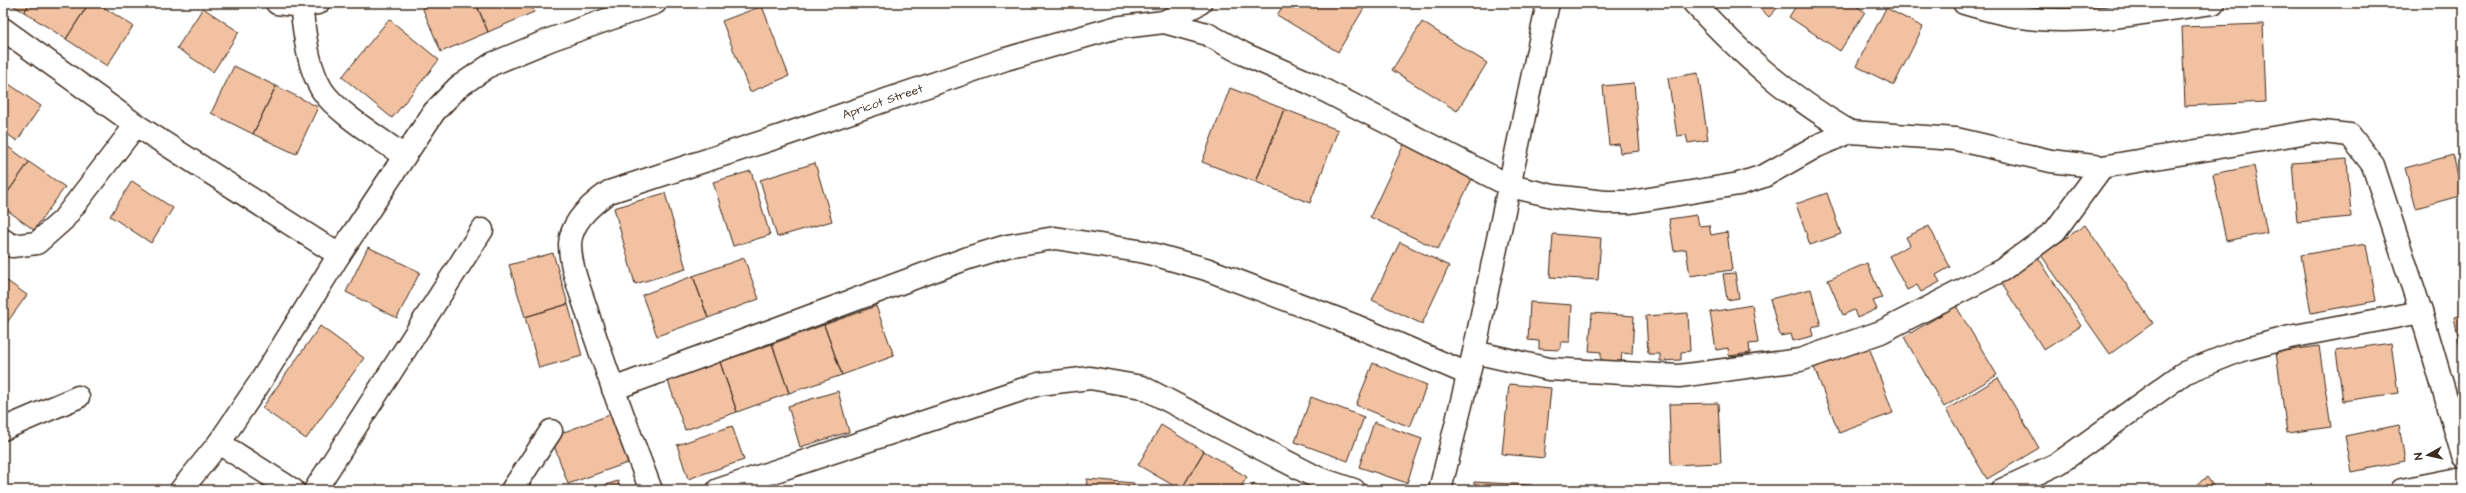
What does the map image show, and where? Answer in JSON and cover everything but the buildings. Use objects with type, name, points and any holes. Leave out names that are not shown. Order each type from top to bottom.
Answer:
[{"type":"street","points":[[277,3],[310,5],[308,56],[322,90],[346,114],[404,156]]},
{"type":"street","points":[[181,490],[219,443],[259,384],[339,255],[434,112],[458,87],[492,64],[552,40],[655,3]]},
{"type":"street","name":"Apricot Street","points":[[651,490],[613,389],[573,267],[570,242],[577,224],[590,205],[609,192],[781,136],[1013,56],[1114,28],[1164,22],[1200,3]]},
{"type":"street","points":[[1440,490],[1474,352],[1548,3]]},
{"type":"street","points":[[1694,3],[1759,69],[1788,93],[1850,132]]},
{"type":"street","points":[[1964,3],[1997,13],[2038,19],[2072,19],[2214,3]]},
{"type":"street","points":[[1164,22],[1207,34],[1244,54],[1310,83],[1510,186],[1578,200],[1605,202],[1648,200],[1739,184],[1764,176],[1817,146],[1850,132],[1956,139],[2051,161],[2102,167],[2314,131],[2350,135],[2373,165],[2421,312],[2463,456]]},
{"type":"street","points":[[3,29],[136,125],[339,255]]},
{"type":"street","points":[[3,240],[12,246],[37,244],[63,220],[136,125]]},
{"type":"street","points":[[1474,352],[1549,369],[1679,376],[1800,360],[1880,332],[2002,270],[2055,231],[2102,167]]},
{"type":"street","points":[[315,490],[482,230]]},
{"type":"street","points":[[613,389],[968,258],[1007,246],[1055,238],[1145,252],[1206,268],[1356,326],[1468,374]]},
{"type":"street","points":[[2002,490],[2059,463],[2184,373],[2239,351],[2290,337],[2421,312]]},
{"type":"street","points":[[718,490],[1039,384],[1090,378],[1142,387],[1318,478],[1354,490]]},
{"type":"street","points":[[3,429],[78,397]]},
{"type":"street","points":[[512,490],[552,431]]},
{"type":"street","points":[[219,443],[293,490]]},
{"type":"street","points":[[2402,490],[2463,478]]}]
